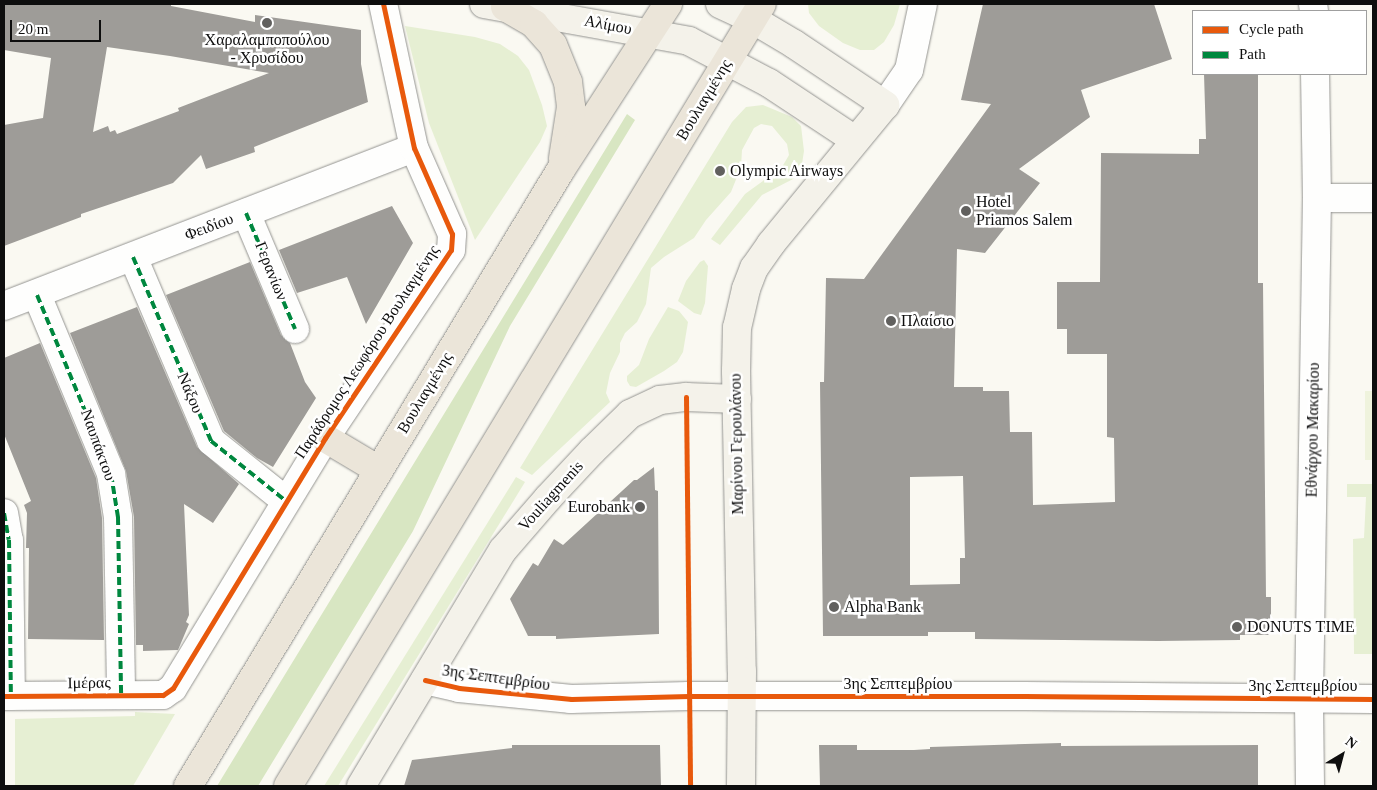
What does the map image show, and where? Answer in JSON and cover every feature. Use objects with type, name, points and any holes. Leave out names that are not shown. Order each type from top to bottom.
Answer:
[{"type":"main road","name":"Βουλιαγμένης","points":[[188,786],[560,171],[668,4]]},
{"type":"main road","points":[[494,5],[534,24],[552,45],[568,82],[571,107],[570,122],[560,171]]},
{"type":"main road","name":"Βουλιαγμένης","points":[[288,786],[757,11]]},
{"type":"main road","points":[[325,438],[379,470]]},
{"type":"street","name":"Παράδρομος Λεωφόρου Βουλιαγμένης","points":[[173,688],[325,438],[451,250],[452,234],[414,148],[383,4]]},
{"type":"street","points":[[720,4],[757,11],[885,105],[909,70],[923,4]]},
{"type":"street","name":"Αλίμου","points":[[494,5],[689,41],[728,60]]},
{"type":"street","points":[[728,60],[769,83],[855,140]]},
{"type":"street","name":"Εθνάρχου Μακαρίου","points":[[1310,786],[1309,700],[1317,198],[1315,75]]},
{"type":"street","name":"Μαρίνου Γερουλάνου","points":[[741,786],[737,327],[746,289],[754,268],[771,244],[885,105]]},
{"type":"street","name":"Φειδίου","points":[[4,306],[414,148]]},
{"type":"street","points":[[1317,198],[1373,198]]},
{"type":"street","name":"Γερανίων","points":[[246,213],[295,330]]},
{"type":"street","name":"Νάξου","points":[[133,257],[211,442],[286,501]]},
{"type":"street","name":"Ναυπάκτου","points":[[37,294],[111,474],[118,516],[121,695]]},
{"type":"street","name":"Vouliagmenis","points":[[425,680],[503,550],[548,498],[630,414],[660,400],[686,397],[737,399]]},
{"type":"street","points":[[4,512],[9,540],[7,696]]},
{"type":"street","points":[[361,786],[425,680]]},
{"type":"street","name":"3ης Σεπτεμβρίου","points":[[425,680],[459,688],[571,700],[741,697],[1144,696],[1309,700],[1373,699]]},
{"type":"street","name":"Ιμέρας","points":[[7,696],[163,695],[173,688]]},
{"type":"green space","points":[[808,4],[900,4],[894,25],[884,42],[874,50],[860,50],[843,43],[819,26],[809,13]]},
{"type":"green space","points":[[405,26],[475,37],[500,44],[518,56],[529,70],[542,105],[547,126],[540,142],[475,240],[429,123]]},
{"type":"green space","points":[[763,105],[792,117],[801,126],[804,151],[802,164],[795,178],[762,195],[720,245],[711,239],[745,194],[782,167],[789,155],[787,144],[772,126],[761,124],[754,128],[742,150],[741,167],[731,192],[706,220],[694,238],[664,257],[651,268],[646,304],[637,322],[625,333],[620,343],[620,352],[610,373],[606,393],[610,402],[532,475],[520,468],[732,122],[746,107]]},
{"type":"green space","points":[[627,114],[635,120],[510,326],[413,531],[258,786],[217,786]]},
{"type":"green space","points":[[704,260],[708,266],[705,303],[701,315],[694,313],[678,301],[686,281],[700,262]]},
{"type":"green space","points":[[668,307],[679,311],[688,322],[683,352],[677,362],[664,371],[636,387],[630,386],[627,376],[639,365],[649,339]]},
{"type":"green space","points":[[1365,391],[1373,391],[1373,460],[1365,460]]},
{"type":"green space","points":[[516,477],[525,482],[338,786],[324,786]]},
{"type":"green space","points":[[1347,484],[1373,484],[1373,654],[1354,654],[1353,539],[1364,538],[1366,497],[1347,497]]},
{"type":"green space","points":[[135,712],[175,714],[133,786],[15,786],[15,719],[135,716]]},
{"type":"building","points":[[4,4],[171,4],[171,6],[255,22],[255,15],[361,30],[361,64],[368,102],[254,147],[255,152],[206,169],[201,155],[173,183],[81,214],[81,217],[4,246],[4,125],[43,118],[51,58],[4,50]],"holes":[[[107,47],[269,73],[178,108],[179,111],[117,134],[115,130],[110,132],[108,126],[93,132]]]},
{"type":"building","points":[[983,4],[1154,4],[1172,59],[1081,90],[1090,117],[1019,169],[1040,183],[985,253],[957,249],[954,387],[983,387],[983,391],[1009,391],[1010,432],[1032,432],[1033,505],[1115,502],[1114,438],[1107,437],[1107,354],[1067,354],[1067,329],[1057,329],[1057,282],[1100,282],[1101,153],[1199,154],[1199,139],[1206,139],[1204,75],[1258,75],[1258,283],[1263,283],[1266,597],[1271,597],[1271,630],[1269,630],[1269,635],[1240,635],[1240,640],[1158,641],[975,639],[975,632],[928,632],[928,636],[823,636],[820,382],[824,382],[826,278],[864,279],[991,104],[961,100]],"holes":[[[963,476],[965,558],[960,558],[960,584],[910,585],[910,477]]]},
{"type":"building","points":[[392,206],[413,243],[366,324],[347,277],[297,293],[279,250]]},
{"type":"building","points":[[250,262],[281,335],[290,343],[305,382],[316,398],[273,467],[257,458],[224,431],[166,295]]},
{"type":"building","points":[[137,307],[197,447],[239,484],[213,523],[184,504],[189,615],[186,622],[189,624],[178,650],[143,651],[143,645],[136,645],[134,517],[126,471],[70,333]]},
{"type":"building","points":[[40,343],[96,478],[102,518],[104,640],[28,639],[29,548],[26,548],[27,513],[24,505],[31,501],[4,434],[4,358]]},
{"type":"building","points":[[654,467],[655,490],[658,491],[659,634],[556,639],[556,636],[528,636],[510,599],[533,563],[538,566],[554,539],[563,545],[634,480],[637,480]]},
{"type":"building","points":[[1061,743],[1061,746],[1258,745],[1258,786],[820,786],[819,745],[857,745],[857,750],[914,750],[930,749],[930,747]]},
{"type":"building","points":[[512,745],[660,745],[661,786],[404,786],[412,760],[512,748]]},
{"type":"marked path","points":[[246,213],[295,329]]},
{"type":"marked path","points":[[133,257],[211,441],[286,501]]},
{"type":"marked path","points":[[37,295],[111,474],[118,517],[121,695]]},
{"type":"marked path","points":[[4,513],[9,540],[11,696]]},
{"type":"cycle path","points":[[4,696],[163,695],[173,688],[325,438],[451,250],[452,234],[414,148],[383,4]]},
{"type":"cycle path","points":[[686,397],[690,786]]},
{"type":"cycle path","points":[[425,680],[459,688],[571,699],[689,696],[1373,699]]},
{"type":"place","name":"Χαραλαμποπούλου - Χρυσίδου","points":[[267,23]]},
{"type":"place","name":"Olympic Airways","points":[[720,171]]},
{"type":"place","name":"Hotel Priamos Salem","points":[[966,211]]},
{"type":"place","name":"Πλαίσιο","points":[[891,321]]},
{"type":"place","name":"Eurobank","points":[[640,507]]},
{"type":"place","name":"Alpha Bank","points":[[834,607]]},
{"type":"place","name":"DONUTS TIME","points":[[1237,627]]}]
